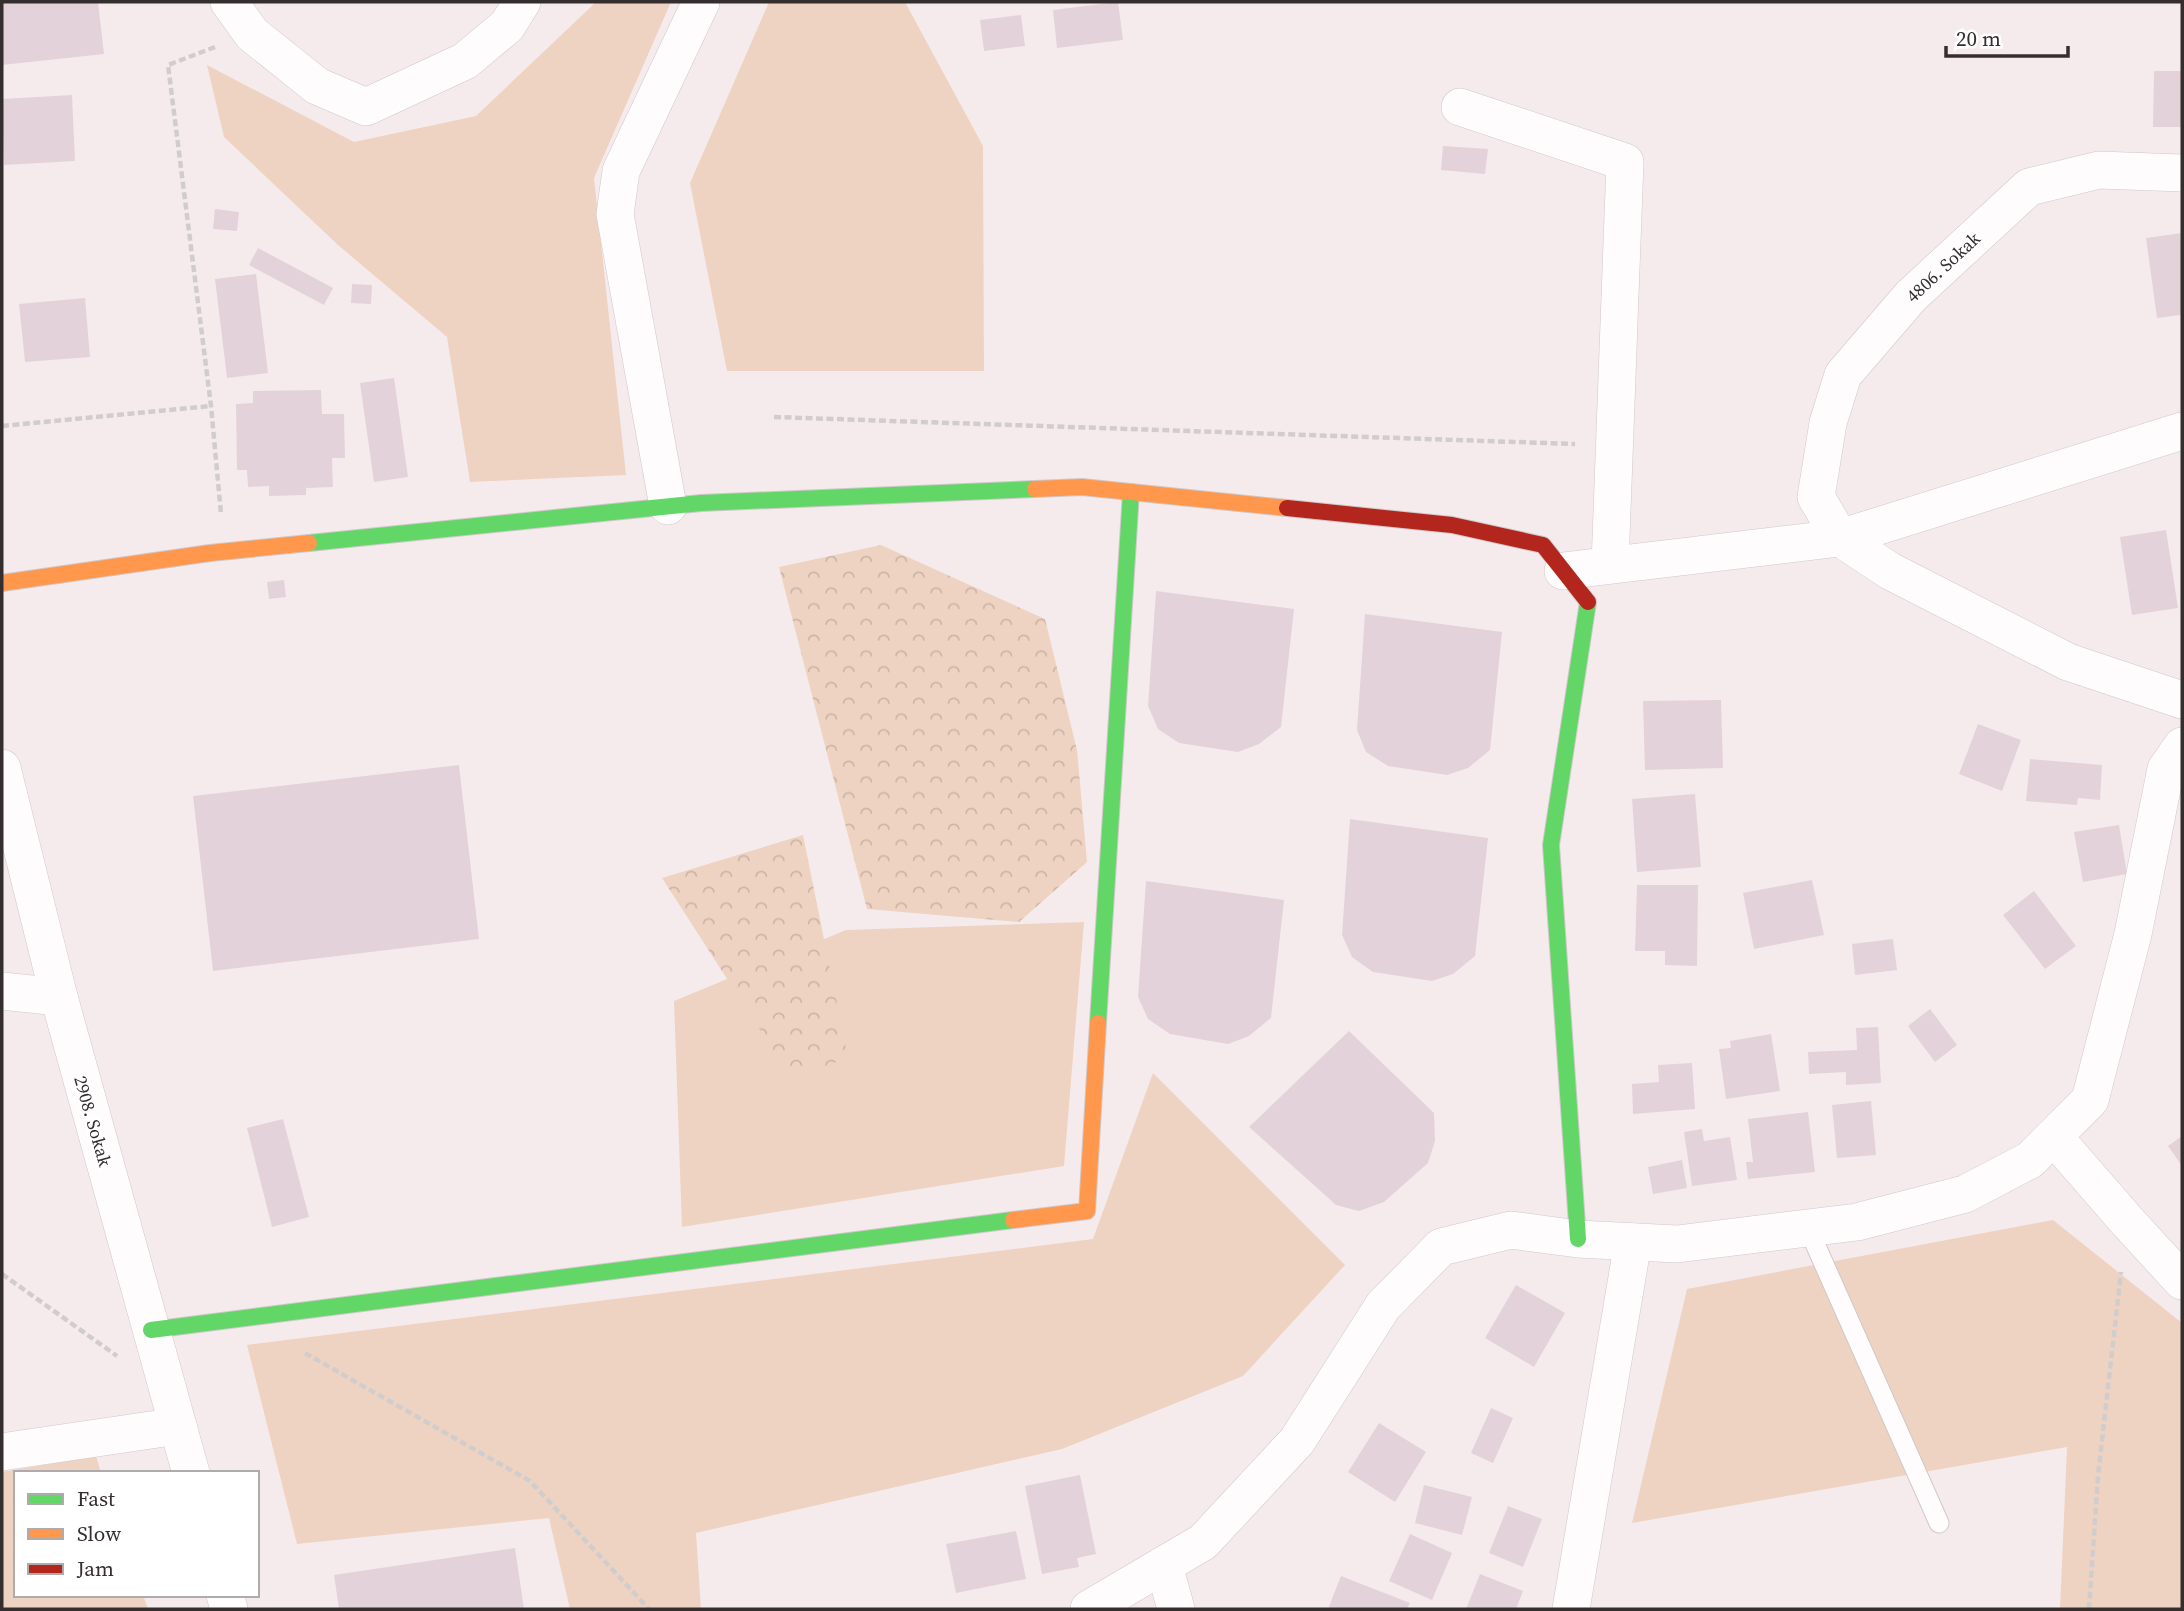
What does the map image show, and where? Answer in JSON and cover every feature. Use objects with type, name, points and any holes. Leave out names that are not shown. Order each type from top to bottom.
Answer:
[{"type":"street","points":[[229,2],[252,34],[317,86],[366,107],[465,61],[507,26],[522,2]]},
{"type":"street","points":[[668,506],[615,214],[621,171],[701,2]]},
{"type":"street","points":[[1461,107],[1625,162],[1609,565]]},
{"type":"street","name":"4806. Sokak","points":[[1840,538],[1816,497],[1828,424],[1843,375],[1911,296],[2029,187],[2099,170],[2182,173]]},
{"type":"street","points":[[1563,571],[1840,538],[2182,432]]},
{"type":"street","points":[[2,583],[224,552],[701,503],[1082,487],[1452,525],[1543,545],[1589,604],[1551,845],[1578,1239]]},
{"type":"street","points":[[151,1330],[1087,1211],[1130,492]]},
{"type":"street","points":[[1840,538],[1890,571],[2068,662],[2182,700]]},
{"type":"street","points":[[1089,1609],[1203,1542],[1297,1441],[1383,1306],[1441,1247],[1511,1230],[1578,1239],[1677,1244],[1857,1222],[1965,1194],[2030,1160],[2090,1100],[2133,934],[2166,769],[2182,746]]},
{"type":"street","name":"2908. Sokak","points":[[2,768],[59,997],[190,1471]]},
{"type":"street","points":[[2,991],[59,997]]},
{"type":"street","points":[[2054,1136],[2182,1281]]},
{"type":"street","points":[[1571,1609],[1633,1242]]},
{"type":"street","points":[[2,1452],[174,1409]]},
{"type":"street","points":[[1164,1565],[1176,1609]]},
{"type":"lane","points":[[1808,1228],[1939,1523]]},
{"type":"path","points":[[224,552],[211,406],[168,65],[252,34]]},
{"type":"path","points":[[2,426],[211,406]]},
{"type":"path","points":[[774,417],[1614,445]]},
{"type":"path","points":[[2089,1609],[2098,1476],[2127,1221]]},
{"type":"path","points":[[2,1274],[174,1409]]},
{"type":"path","points":[[303,1352],[530,1481],[649,1609]]},
{"type":"green space","points":[[596,2],[671,2],[594,178],[626,475],[470,482],[447,337],[338,245],[224,137],[207,65],[354,142],[476,116]]},
{"type":"green space","points":[[769,2],[905,2],[983,146],[984,371],[727,371],[690,183]]},
{"type":"green space","points":[[881,545],[1045,619],[1077,750],[1087,862],[1019,922],[867,909],[779,567]]},
{"type":"green space","points":[[803,835],[848,1058],[791,1078],[662,878]]},
{"type":"green space","points":[[1084,922],[1064,1166],[682,1227],[674,1001],[846,930]]},
{"type":"green space","points":[[1153,1073],[1345,1265],[1243,1376],[1062,1449],[696,1533],[701,1609],[570,1609],[549,1518],[297,1544],[247,1345],[1093,1239]]},
{"type":"green space","points":[[2053,1220],[2182,1323],[2182,1609],[2060,1609],[2067,1447],[1632,1523],[1687,1289]]},
{"type":"green space","points":[[96,1456],[100,1471],[14,1471],[14,1597],[144,1597],[148,1609],[2,1609],[2,1472]]},
{"type":"building","points":[[2,2],[98,2],[104,54],[2,65]]},
{"type":"building","points":[[1118,2],[1123,40],[1057,48],[1053,10]]},
{"type":"building","points":[[1021,15],[1025,46],[984,51],[980,20]]},
{"type":"building","points":[[2154,71],[2182,71],[2182,127],[2153,127]]},
{"type":"building","points":[[72,95],[75,161],[4,165],[2,99]]},
{"type":"building","points":[[1443,146],[1488,149],[1485,174],[1441,170]]},
{"type":"building","points":[[215,209],[239,212],[237,231],[213,229]]},
{"type":"building","points":[[2182,233],[2182,316],[2157,318],[2146,238]]},
{"type":"building","points":[[258,248],[333,288],[324,305],[249,265]]},
{"type":"building","points":[[256,274],[268,373],[227,378],[215,279]]},
{"type":"building","points":[[352,284],[372,285],[371,304],[351,303]]},
{"type":"building","points":[[85,298],[90,357],[25,362],[19,304]]},
{"type":"building","points":[[394,378],[408,477],[374,482],[360,383]]},
{"type":"building","points":[[321,390],[322,414],[344,414],[345,458],[332,458],[333,487],[306,488],[306,495],[269,496],[269,486],[248,487],[247,470],[237,470],[236,404],[253,403],[253,391]]},
{"type":"building","points":[[2166,530],[2178,608],[2132,615],[2120,537]]},
{"type":"building","points":[[284,580],[286,597],[269,599],[267,582]]},
{"type":"building","points":[[1156,591],[1294,609],[1281,727],[1259,744],[1238,752],[1179,743],[1158,729],[1148,706]]},
{"type":"building","points":[[1365,614],[1502,632],[1490,750],[1468,768],[1447,775],[1388,766],[1366,752],[1357,730]]},
{"type":"building","points":[[1721,700],[1723,768],[1645,770],[1643,701]]},
{"type":"building","points":[[1978,724],[2021,740],[2002,791],[1959,774]]},
{"type":"building","points":[[2030,759],[2102,765],[2100,800],[2078,798],[2077,805],[2026,801]]},
{"type":"building","points":[[459,765],[479,939],[213,971],[193,796]]},
{"type":"building","points":[[1695,794],[1701,867],[1637,872],[1632,799]]},
{"type":"building","points":[[1350,819],[1488,838],[1475,956],[1453,974],[1432,981],[1373,972],[1352,957],[1342,935]]},
{"type":"building","points":[[2119,825],[2127,874],[2083,882],[2074,832]]},
{"type":"building","points":[[1812,880],[1824,935],[1754,949],[1743,893]]},
{"type":"building","points":[[1146,881],[1284,900],[1271,1018],[1249,1036],[1228,1044],[1170,1034],[1148,1019],[1138,997]]},
{"type":"building","points":[[1637,885],[1698,885],[1697,966],[1665,965],[1665,951],[1635,951]]},
{"type":"building","points":[[2034,891],[2076,946],[2045,969],[2003,915]]},
{"type":"building","points":[[1893,939],[1897,970],[1855,975],[1852,944]]},
{"type":"building","points":[[1930,1009],[1957,1045],[1935,1062],[1908,1026]]},
{"type":"building","points":[[1878,1027],[1881,1083],[1846,1085],[1846,1072],[1809,1074],[1808,1052],[1857,1050],[1856,1028]]},
{"type":"building","points":[[1349,1031],[1434,1113],[1435,1141],[1428,1163],[1384,1202],[1359,1211],[1336,1205],[1249,1127]]},
{"type":"building","points":[[1771,1034],[1780,1091],[1726,1099],[1719,1049],[1731,1048],[1730,1041]]},
{"type":"building","points":[[1692,1063],[1695,1109],[1633,1114],[1632,1084],[1659,1082],[1658,1065]]},
{"type":"building","points":[[1871,1101],[1876,1155],[1837,1158],[1832,1105]]},
{"type":"building","points":[[1808,1112],[1815,1172],[1748,1179],[1746,1162],[1753,1162],[1748,1119]]},
{"type":"building","points":[[283,1119],[309,1217],[272,1227],[247,1128]]},
{"type":"building","points":[[1702,1129],[1704,1141],[1730,1137],[1737,1180],[1692,1186],[1684,1132]]},
{"type":"building","points":[[2182,1136],[2182,1166],[2168,1146]]},
{"type":"building","points":[[1682,1160],[1687,1188],[1653,1194],[1648,1167]]},
{"type":"building","points":[[1516,1285],[1565,1313],[1534,1367],[1485,1338]]},
{"type":"building","points":[[1491,1408],[1513,1418],[1493,1463],[1471,1453]]},
{"type":"building","points":[[1379,1423],[1426,1452],[1395,1502],[1348,1472]]},
{"type":"building","points":[[1080,1475],[1096,1554],[1077,1558],[1079,1567],[1042,1574],[1025,1486]]},
{"type":"building","points":[[1424,1485],[1472,1497],[1462,1535],[1415,1523]]},
{"type":"building","points":[[1508,1506],[1542,1519],[1523,1567],[1489,1553]]},
{"type":"building","points":[[1016,1531],[1026,1579],[956,1593],[946,1544]]},
{"type":"building","points":[[1410,1534],[1452,1553],[1432,1600],[1389,1581]]},
{"type":"building","points":[[515,1548],[524,1609],[339,1609],[334,1575]]},
{"type":"building","points":[[1480,1574],[1523,1591],[1516,1609],[1466,1609]]},
{"type":"building","points":[[1341,1576],[1410,1603],[1407,1609],[1328,1609]]},
{"type":"traffic: fast","points":[[309,543],[701,503],[1035,489]]},
{"type":"traffic: fast","points":[[1098,1023],[1131,492]]},
{"type":"traffic: fast","points":[[1578,1239],[1551,845],[1588,602]]},
{"type":"traffic: fast","points":[[151,1330],[1013,1220]]},
{"type":"traffic: slow","points":[[1035,489],[1082,487],[1287,508]]},
{"type":"traffic: slow","points":[[2,583],[210,553],[309,543]]},
{"type":"traffic: slow","points":[[1013,1220],[1087,1211],[1098,1023]]},
{"type":"traffic: jam","points":[[1287,508],[1452,525],[1543,545],[1588,602]]}]
